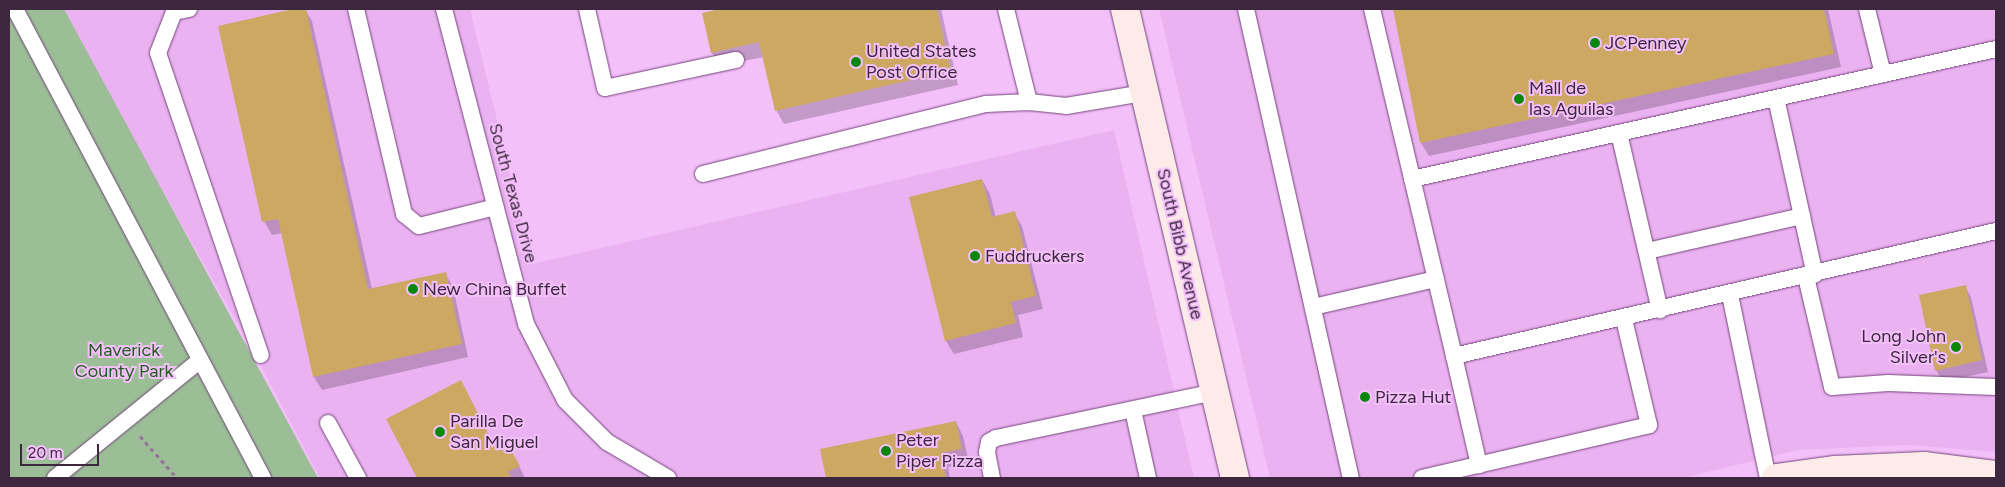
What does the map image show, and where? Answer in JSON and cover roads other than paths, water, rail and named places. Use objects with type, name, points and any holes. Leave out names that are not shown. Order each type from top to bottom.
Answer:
[{"type":"main road","name":"South Bibb Avenue","points":[[1125,9],[1235,478]]},
{"type":"main road","points":[[1776,478],[1835,470],[1924,466],[1996,474]]},
{"type":"lane","points":[[15,9],[263,478]]},
{"type":"lane","points":[[189,9],[174,12],[158,53],[261,355]]},
{"type":"lane","points":[[356,9],[404,214],[419,226],[496,207]]},
{"type":"lane","name":"South Texas Drive","points":[[444,9],[526,324],[565,400],[607,442],[668,478]]},
{"type":"lane","points":[[587,9],[606,88],[736,60]]},
{"type":"lane","points":[[1006,9],[1029,102]]},
{"type":"lane","points":[[1246,9],[1351,478]]},
{"type":"lane","points":[[1372,9],[1479,465]]},
{"type":"lane","points":[[1872,10],[1883,74]]},
{"type":"lane","points":[[1412,179],[1996,49]]},
{"type":"lane","points":[[703,174],[986,104],[1029,102],[1066,106],[1144,93]]},
{"type":"lane","points":[[1776,98],[1802,216],[1810,276],[1832,387],[1888,383],[1996,387]]},
{"type":"lane","points":[[1619,133],[1660,310]]},
{"type":"lane","points":[[1647,251],[1802,216]]},
{"type":"lane","points":[[1454,356],[1730,295],[1996,231]]},
{"type":"lane","points":[[1313,307],[1436,279]]},
{"type":"lane","points":[[1730,295],[1768,478]]},
{"type":"lane","points":[[1422,478],[1649,425],[1624,318]]},
{"type":"lane","points":[[56,478],[199,360]]},
{"type":"lane","points":[[992,478],[987,452],[989,442],[996,438],[1214,392]]},
{"type":"lane","points":[[1133,410],[1148,478]]},
{"type":"lane","points":[[328,423],[358,478]]},
{"type":"place","name":"JCPenney","points":[[1595,43]]},
{"type":"place","name":"United States Post Office","points":[[856,62]]},
{"type":"place","name":"Mall de las Aguilas","points":[[1519,99]]},
{"type":"place","name":"Fuddruckers","points":[[975,256]]},
{"type":"place","name":"New China Buffet","points":[[413,289]]},
{"type":"place","name":"Long John Silver's","points":[[1956,347]]},
{"type":"place","name":"Pizza Hut","points":[[1365,397]]},
{"type":"place","name":"Parilla De San Miguel","points":[[440,432]]},
{"type":"place","name":"Peter Piper Pizza","points":[[886,451]]},
{"type":"park label","name":"Maverick County Park","points":[[124,361]]}]
